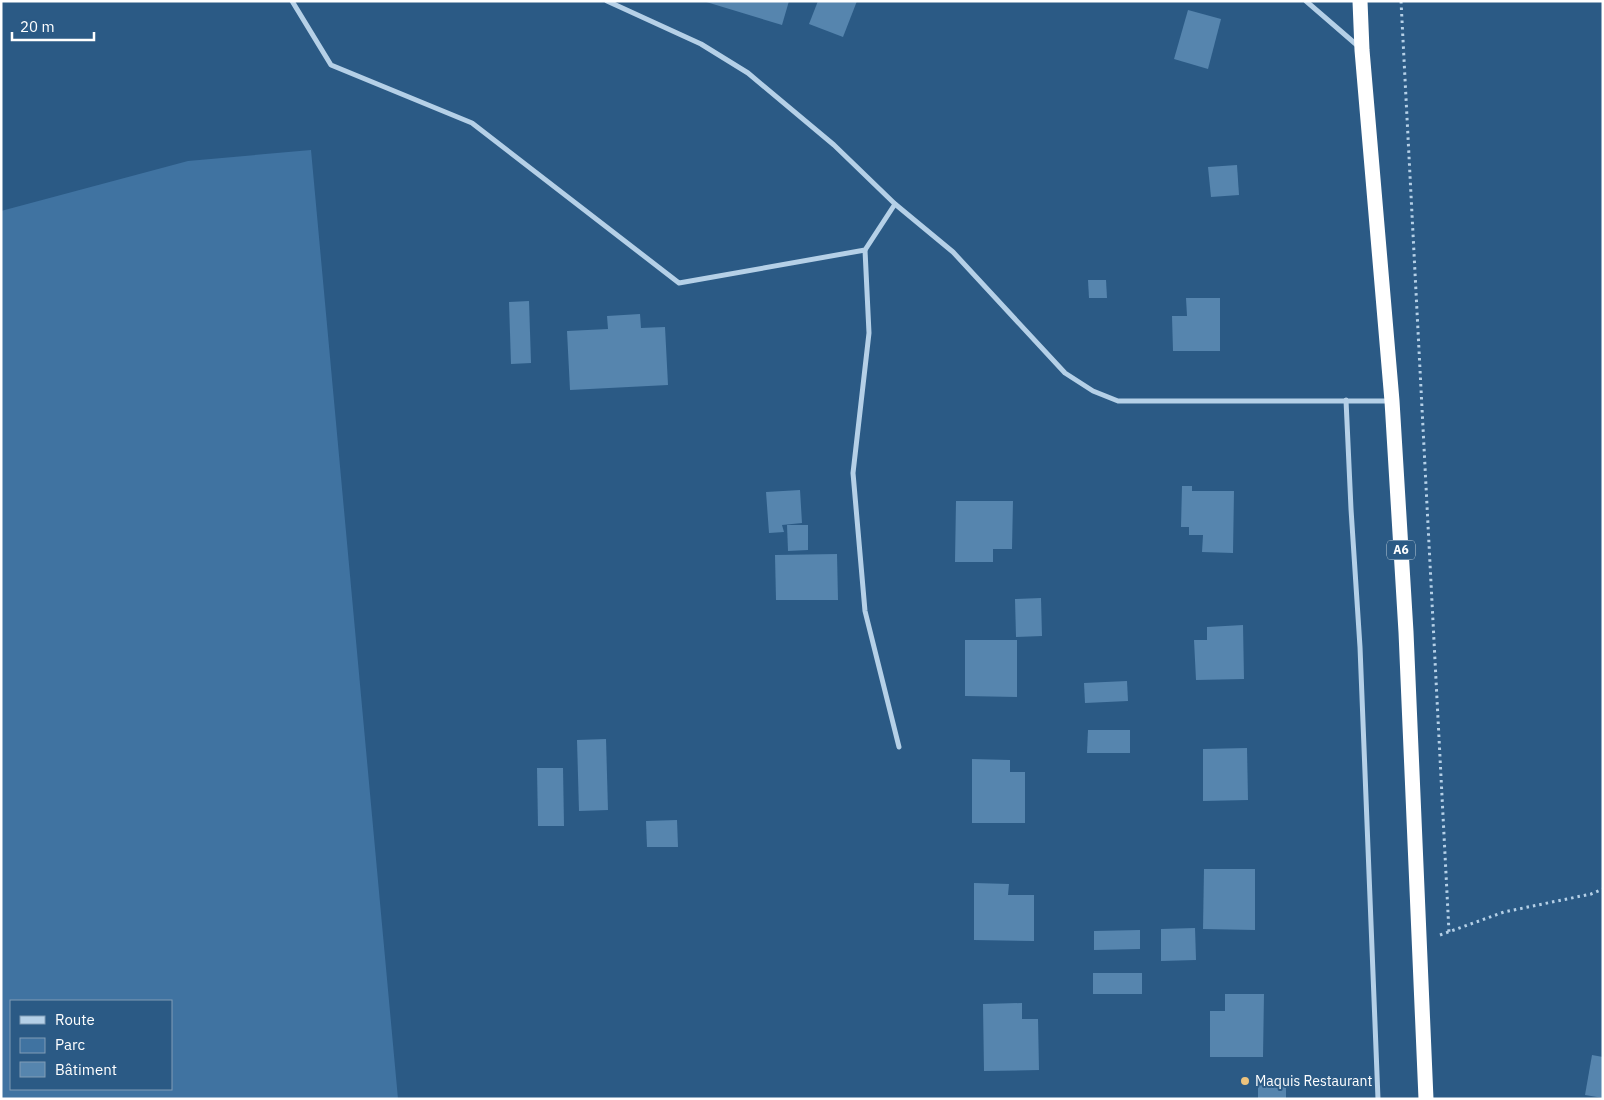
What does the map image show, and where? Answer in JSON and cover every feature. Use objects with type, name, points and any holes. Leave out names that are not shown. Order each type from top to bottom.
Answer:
[{"type":"highway","name":"A6","points":[[1360,1],[1362,50],[1392,401],[1406,632],[1426,1099]]},
{"type":"street","points":[[292,1],[331,65],[472,122],[679,283],[865,250]]},
{"type":"street","points":[[607,1],[701,44],[748,73],[834,145],[894,204],[954,252],[1065,373],[1093,391],[1118,401],[1392,401]]},
{"type":"street","points":[[1306,1],[1362,50]]},
{"type":"street","points":[[894,204],[865,250],[869,333],[853,473],[865,611],[899,747]]},
{"type":"street","points":[[1346,400],[1360,647],[1378,1099]]},
{"type":"path","points":[[1401,1],[1449,932]]},
{"type":"path","points":[[1419,943],[1504,912],[1603,890]]},
{"type":"green space","points":[[311,150],[398,1099],[1,1099],[1,211],[188,161]]},
{"type":"building","points":[[703,1],[789,1],[782,25]]},
{"type":"building","points":[[818,1],[857,1],[843,37],[809,24]]},
{"type":"building","points":[[1188,10],[1221,19],[1208,69],[1174,59]]},
{"type":"building","points":[[1237,165],[1239,195],[1211,197],[1208,167]]},
{"type":"building","points":[[1088,280],[1106,280],[1107,298],[1089,298]]},
{"type":"building","points":[[1186,298],[1220,298],[1220,351],[1173,351],[1172,316],[1187,316]]},
{"type":"building","points":[[529,301],[531,363],[511,364],[509,302]]},
{"type":"building","points":[[640,314],[641,328],[665,327],[668,385],[570,390],[567,331],[608,329],[607,316]]},
{"type":"building","points":[[1182,486],[1192,486],[1192,491],[1234,491],[1233,553],[1202,552],[1203,535],[1189,535],[1189,527],[1181,527]]},
{"type":"building","points":[[800,490],[802,523],[782,525],[784,532],[769,533],[766,492]]},
{"type":"building","points":[[956,501],[1013,501],[1012,549],[993,549],[993,562],[955,562]]},
{"type":"building","points":[[787,525],[808,525],[808,550],[788,551]]},
{"type":"building","points":[[837,554],[838,600],[776,600],[775,555]]},
{"type":"building","points":[[1041,598],[1042,636],[1016,637],[1015,599]]},
{"type":"building","points":[[1243,625],[1244,679],[1196,680],[1194,640],[1207,640],[1207,627]]},
{"type":"building","points":[[965,640],[1017,640],[1017,697],[965,696]]},
{"type":"building","points":[[1127,681],[1128,701],[1085,703],[1084,683]]},
{"type":"building","points":[[1088,730],[1130,730],[1130,753],[1087,753]]},
{"type":"building","points":[[606,739],[608,810],[579,811],[577,740]]},
{"type":"building","points":[[1247,748],[1248,800],[1203,801],[1203,749]]},
{"type":"building","points":[[972,759],[1010,760],[1010,772],[1025,772],[1025,823],[972,823]]},
{"type":"building","points":[[537,768],[563,768],[564,826],[538,826]]},
{"type":"building","points":[[677,820],[678,847],[647,847],[646,821]]},
{"type":"building","points":[[1204,869],[1255,869],[1255,930],[1203,929]]},
{"type":"building","points":[[974,883],[1009,884],[1008,895],[1034,895],[1034,941],[974,940]]},
{"type":"building","points":[[1195,928],[1196,960],[1161,961],[1161,929]]},
{"type":"building","points":[[1140,930],[1140,949],[1094,950],[1094,931]]},
{"type":"building","points":[[1093,973],[1142,973],[1142,994],[1093,994]]},
{"type":"building","points":[[1225,994],[1264,994],[1263,1057],[1210,1057],[1210,1011],[1225,1011]]},
{"type":"building","points":[[1022,1003],[1022,1019],[1038,1019],[1039,1070],[984,1071],[983,1004]]},
{"type":"building","points":[[1592,1055],[1603,1057],[1603,1098],[1585,1095]]},
{"type":"building","points":[[1258,1080],[1286,1080],[1286,1099],[1258,1099]]},
{"type":"place","name":"Maquis Restaurant","points":[[1245,1081]]}]
